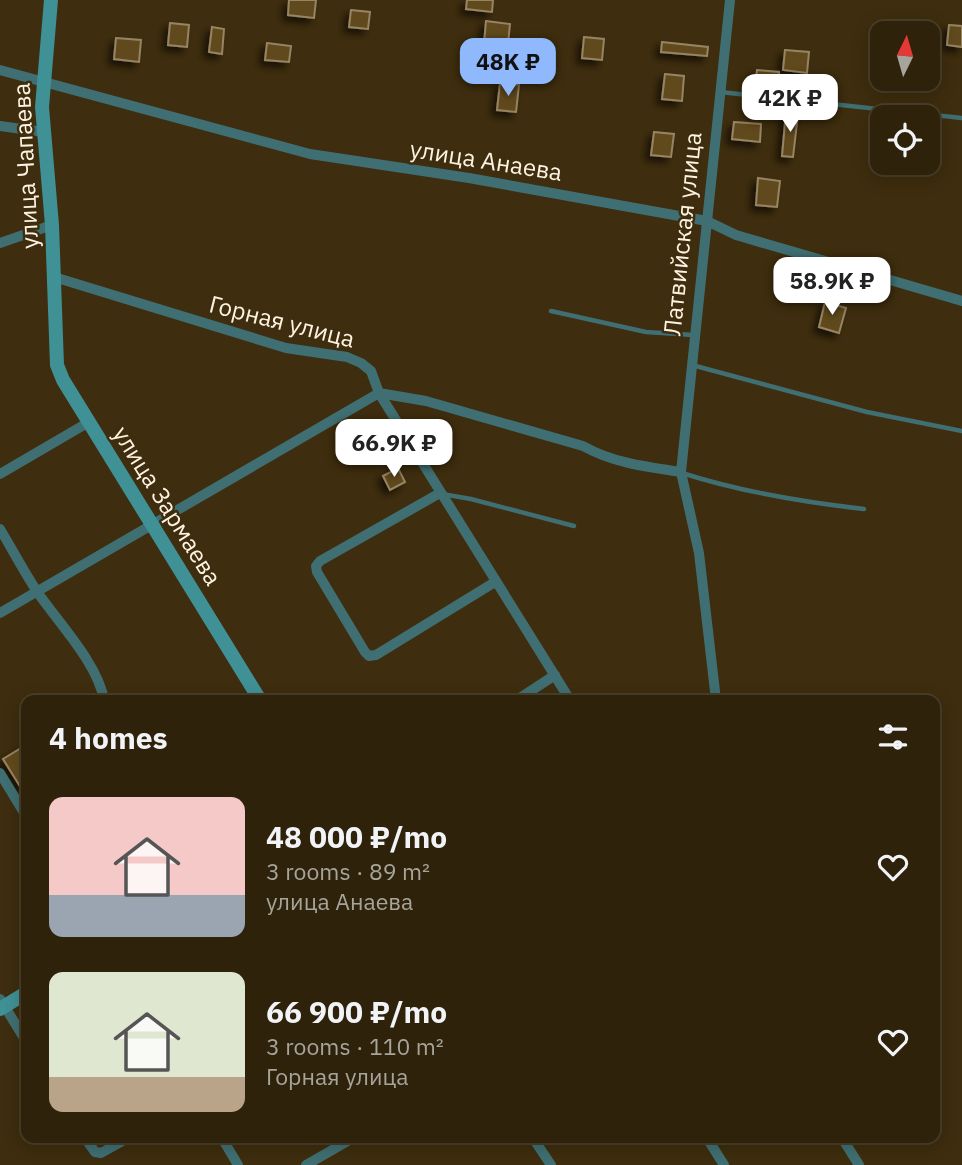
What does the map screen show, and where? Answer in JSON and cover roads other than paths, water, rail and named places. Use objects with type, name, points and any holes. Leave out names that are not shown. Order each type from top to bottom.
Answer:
[{"type":"street","name":"улица Чапаева","points":[[51,0],[43,132],[51,225],[55,330]]},
{"type":"street","name":"Латвийская улица","points":[[715,695],[699,553],[681,472],[730,0]]},
{"type":"street","name":"улица Анаева","points":[[0,70],[310,154],[469,178],[706,221],[736,235],[962,301]]},
{"type":"street","points":[[0,126],[43,132]]},
{"type":"street","points":[[0,243],[51,225]]},
{"type":"street","name":"Горная улица","points":[[54,277],[286,348],[347,357],[371,371],[379,393],[567,695]]},
{"type":"street","name":"улица Зармаева","points":[[55,330],[57,365],[63,380],[257,695]]},
{"type":"street","points":[[0,613],[379,393],[426,401],[583,446],[598,455],[636,465],[681,472]]},
{"type":"street","points":[[0,474],[89,422]]},
{"type":"street","points":[[440,493],[320,561],[316,566],[317,572],[365,652],[369,656],[376,655],[495,582]]},
{"type":"street","points":[[0,529],[37,591],[66,629],[85,660],[102,695]]},
{"type":"street","points":[[525,695],[555,675]]},
{"type":"street","points":[[0,773],[21,808]]},
{"type":"street","points":[[21,995],[2,1004],[21,1033]]},
{"type":"street","points":[[89,1143],[95,1152],[101,1153],[119,1143]]},
{"type":"street","points":[[225,1143],[238,1165]]},
{"type":"street","points":[[306,1165],[344,1143]]},
{"type":"street","points":[[536,1143],[546,1163]]},
{"type":"street","points":[[710,1143],[724,1165]]},
{"type":"street","points":[[845,1143],[859,1165]]},
{"type":"lane","points":[[720,92],[962,118]]},
{"type":"lane","points":[[551,311],[646,332],[694,335]]},
{"type":"lane","points":[[691,365],[867,412],[962,431]]},
{"type":"lane","points":[[681,472],[735,488],[813,503],[864,509]]},
{"type":"lane","points":[[440,493],[574,526]]}]
